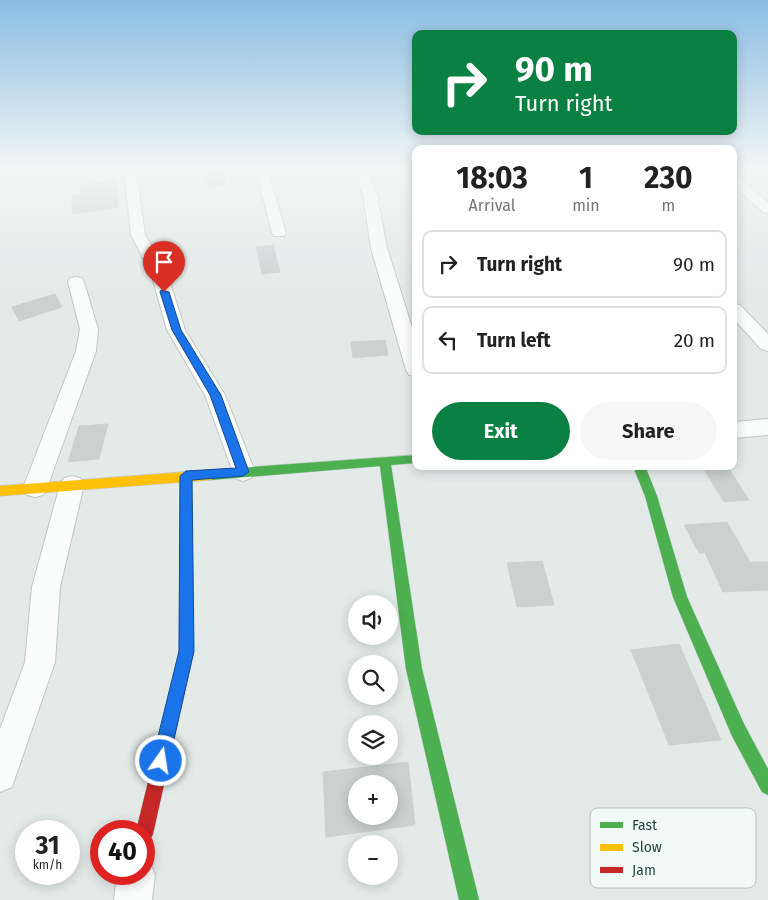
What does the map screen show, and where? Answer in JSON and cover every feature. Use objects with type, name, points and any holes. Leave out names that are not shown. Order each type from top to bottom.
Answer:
[{"type":"street","points":[[135,212],[138,235],[159,273],[176,330],[215,395],[243,472]]},
{"type":"street","points":[[273,212],[279,233]]},
{"type":"street","points":[[373,212],[379,248],[412,357]]},
{"type":"street","points":[[35,488],[86,352],[89,329],[76,282]]},
{"type":"street","points":[[737,312],[768,345]]},
{"type":"street","points":[[737,430],[768,427]]},
{"type":"street","points":[[0,491],[412,458]]},
{"type":"street","points":[[385,461],[414,669],[469,900]]},
{"type":"street","points":[[640,470],[651,496],[680,597],[738,730],[768,786]]},
{"type":"street","points":[[147,820],[187,651],[186,476]]},
{"type":"street","points":[[0,775],[40,662],[46,587],[72,485]]},
{"type":"street","points":[[132,900],[134,885]]},
{"type":"building","points":[[273,245],[280,272],[262,274],[256,247]]},
{"type":"building","points":[[55,294],[62,307],[19,321],[12,307]]},
{"type":"building","points":[[385,340],[388,355],[353,358],[351,342]]},
{"type":"building","points":[[108,424],[99,459],[68,462],[79,426]]},
{"type":"building","points":[[704,470],[730,470],[749,500],[724,502]]},
{"type":"building","points":[[727,522],[750,562],[768,562],[768,590],[723,592],[705,553],[699,553],[684,525]]},
{"type":"building","points":[[542,561],[554,605],[517,607],[507,563]]},
{"type":"building","points":[[679,644],[721,740],[669,745],[631,650]]},
{"type":"building","points":[[408,762],[415,825],[326,837],[323,772],[398,765],[398,763]]},
{"type":"traffic: fast","points":[[211,475],[412,459]]},
{"type":"traffic: fast","points":[[385,461],[414,669],[469,900]]},
{"type":"traffic: fast","points":[[641,470],[651,496],[680,597],[738,730],[768,786]]},
{"type":"traffic: fast","points":[[186,476],[186,655]]},
{"type":"traffic: slow","points":[[0,491],[211,475]]},
{"type":"traffic: jam","points":[[147,820],[186,655]]},
{"type":"route","points":[[161,761],[187,651],[186,476],[243,472],[215,395],[176,330],[164,292]]}]
